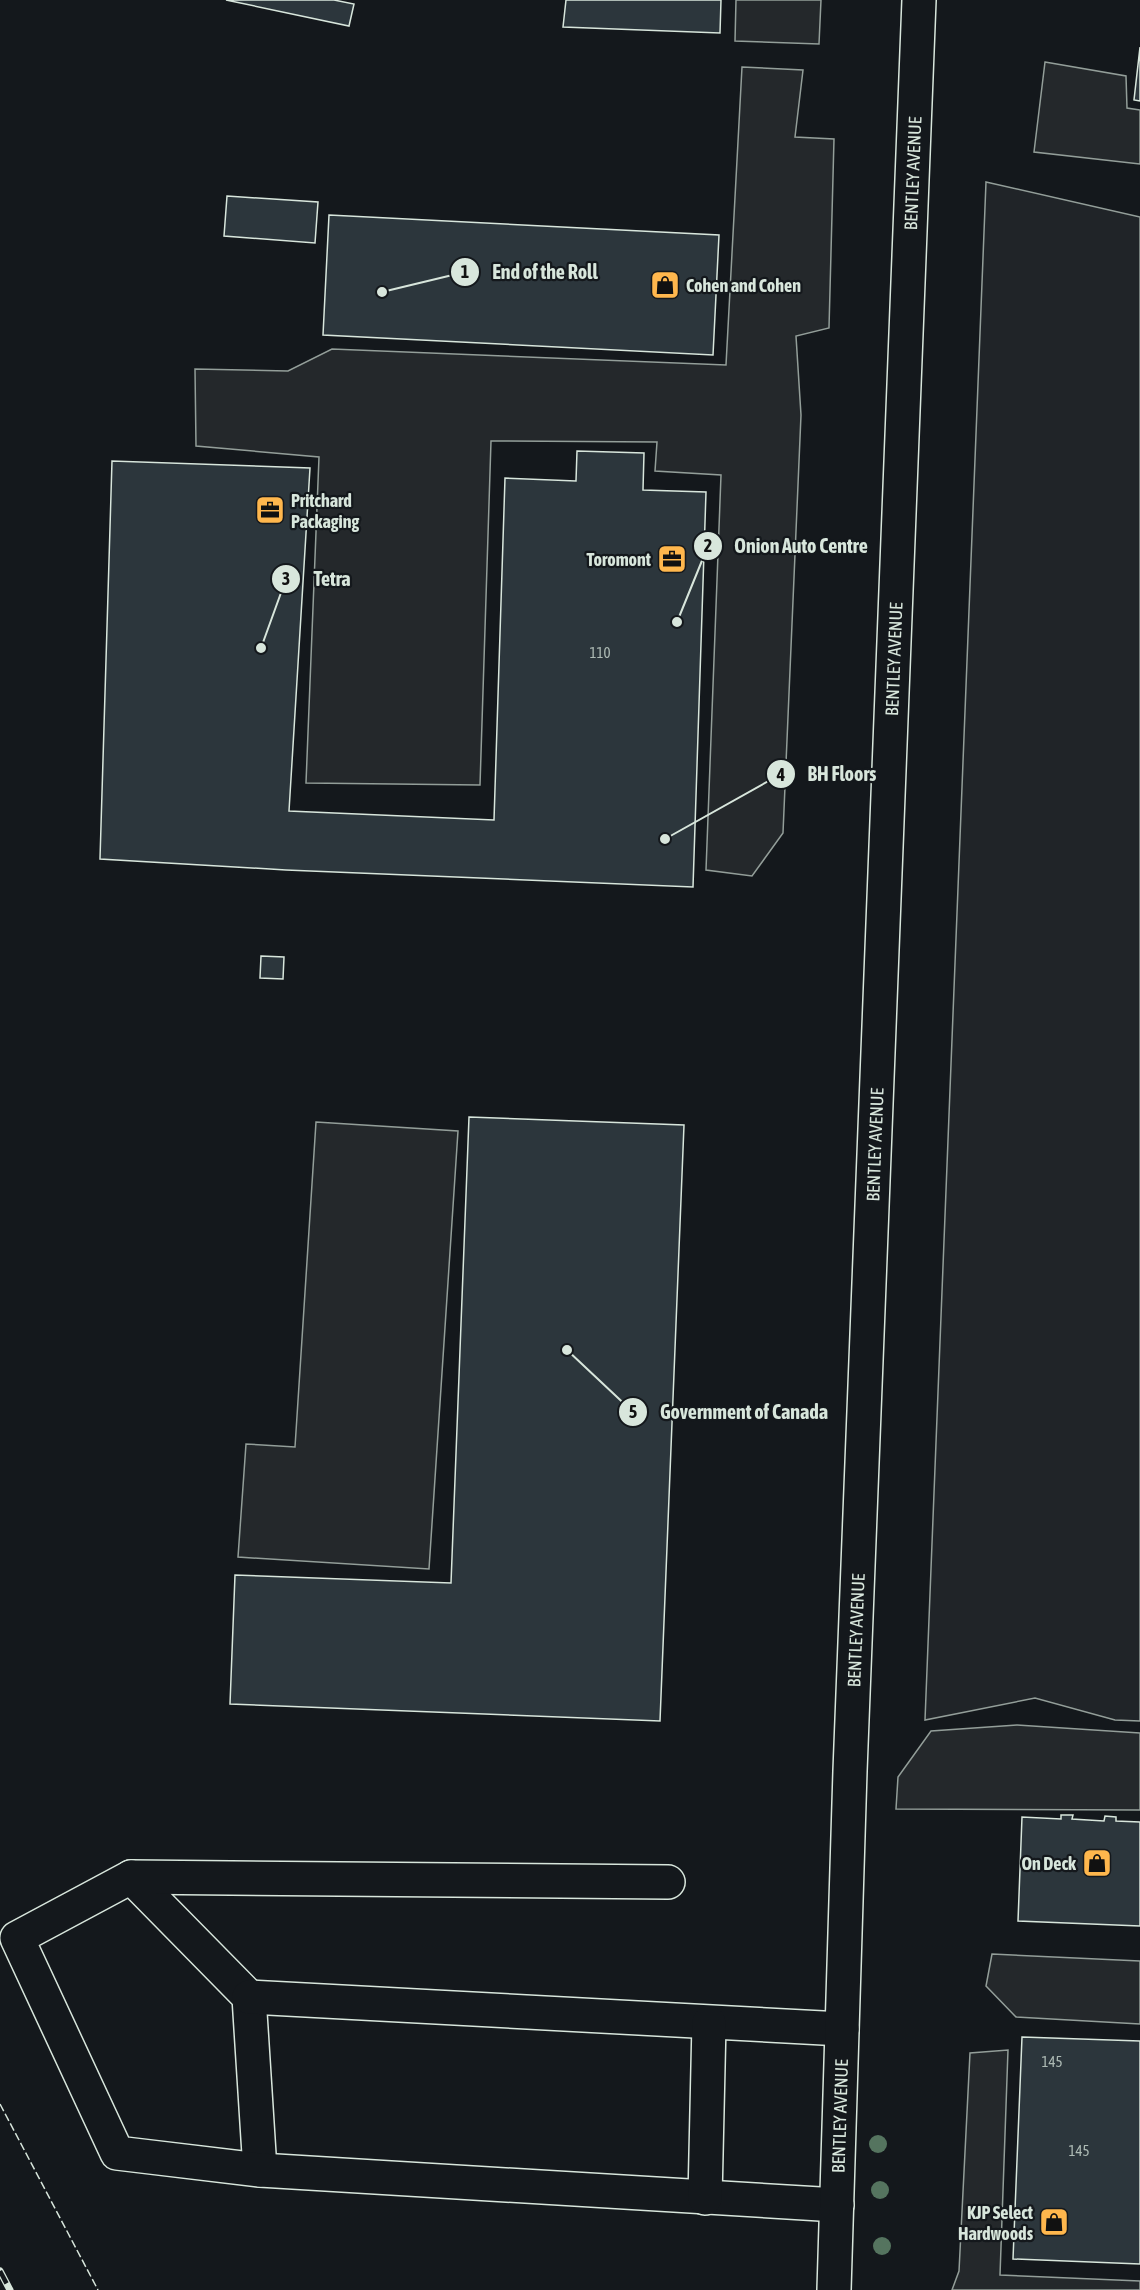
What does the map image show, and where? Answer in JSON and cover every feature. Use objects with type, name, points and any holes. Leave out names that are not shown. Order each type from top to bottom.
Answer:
[{"type":"street","name":"BENTLEY AVENUE","points":[[834,2290],[849,1771],[919,0]]},
{"type":"street","points":[[668,1882],[131,1877],[17,1938],[117,2153],[260,2170],[837,2205]]},
{"type":"street","points":[[131,1877],[249,1997],[260,2170]]},
{"type":"street","points":[[249,1997],[842,2029]]},
{"type":"street","points":[[705,2198],[709,2022]]},
{"type":"shaded area","points":[[736,0],[821,0],[819,44],[735,41]]},
{"type":"shaded area","points":[[1045,62],[1126,76],[1127,108],[1140,110],[1140,164],[1034,152]]},
{"type":"shaded area","points":[[742,67],[803,70],[795,137],[834,139],[829,328],[796,336],[801,415],[783,833],[752,876],[706,870],[721,475],[655,471],[657,442],[491,441],[480,785],[306,783],[319,457],[196,446],[195,369],[288,371],[332,349],[726,365]]},
{"type":"shaded area","points":[[986,182],[1140,217],[1140,1721],[1115,1720],[1035,1698],[925,1720]]},
{"type":"shaded area","points":[[316,1122],[458,1131],[429,1569],[238,1557],[246,1444],[295,1447]]},
{"type":"shaded area","points":[[1017,1725],[1140,1733],[1140,1810],[896,1809],[898,1777],[931,1731]]},
{"type":"shaded area","points":[[992,1954],[1140,1961],[1140,2024],[1016,2017],[986,1986]]},
{"type":"shaded area","points":[[1008,2050],[1000,2275],[1140,2281],[1140,2290],[952,2290],[959,2271],[970,2053]]},
{"type":"building","points":[[226,0],[334,0],[354,4],[349,26]]},
{"type":"building","points":[[566,0],[721,0],[720,33],[563,27]]},
{"type":"building","points":[[1140,47],[1140,101],[1134,100]]},
{"type":"building","points":[[227,196],[318,202],[315,243],[224,236]]},
{"type":"building","points":[[329,215],[719,235],[713,355],[323,335]]},
{"type":"building","points":[[577,451],[644,453],[643,490],[706,492],[693,887],[286,870],[100,859],[112,461],[310,468],[289,811],[494,820],[505,478],[576,481]]},
{"type":"building","points":[[261,956],[284,957],[283,979],[260,978]]},
{"type":"building","points":[[469,1117],[684,1125],[660,1721],[230,1704],[235,1575],[451,1583]]},
{"type":"building","points":[[1061,1815],[1073,1815],[1072,1819],[1104,1821],[1105,1816],[1116,1817],[1116,1821],[1140,1822],[1140,1926],[1018,1921],[1022,1817],[1061,1819]]},
{"type":"building","points":[[1022,2037],[1140,2041],[1140,2264],[1013,2259]]},
{"type":"railway","points":[[0,2271],[10,2290]]},
{"type":"fence","points":[[0,2104],[98,2290]]},
{"type":"place","name":"Cohen and Cohen","points":[[665,285]]},
{"type":"place","name":"End of the Roll","points":[[382,292]]},
{"type":"place","name":"Pritchard Packaging","points":[[270,510]]},
{"type":"place","name":"Toromont","points":[[672,559]]},
{"type":"place","name":"Onion Auto Centre","points":[[677,622]]},
{"type":"place","name":"Tetra","points":[[261,648]]},
{"type":"place","name":"BH Floors","points":[[665,839]]},
{"type":"place","name":"Government of Canada","points":[[567,1350]]},
{"type":"place","name":"On Deck","points":[[1097,1863]]},
{"type":"place","name":"KJP Select Hardwoods","points":[[1054,2222]]}]
